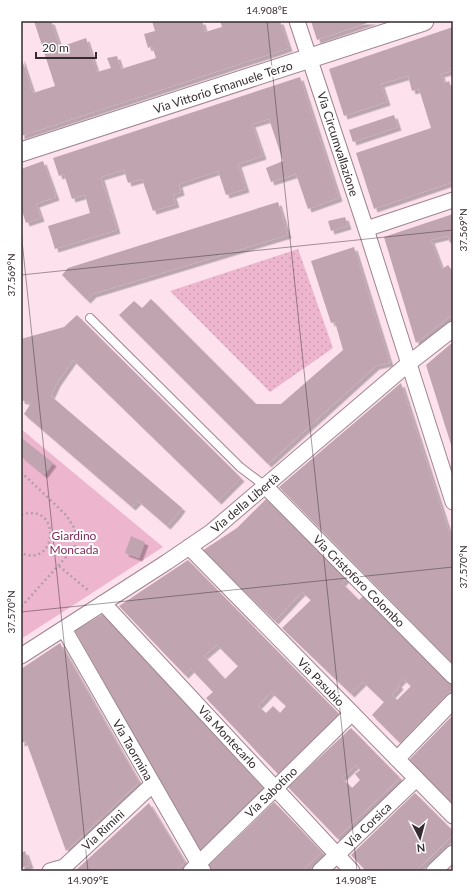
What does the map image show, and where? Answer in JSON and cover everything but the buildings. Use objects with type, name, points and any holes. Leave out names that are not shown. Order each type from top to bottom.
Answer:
[{"type":"street","name":"Via Circumvallazione","points":[[297,21],[366,229],[453,502]]},
{"type":"street","name":"Via Vittorio Emanuele Terzo","points":[[21,152],[424,21]]},
{"type":"street","points":[[366,229],[453,200]]},
{"type":"street","name":"Via della Libertà","points":[[21,656],[211,532],[408,364],[453,329]]},
{"type":"street","name":"Via Cristoforo Colombo","points":[[265,486],[453,676]]},
{"type":"street","name":"Via Pasubio","points":[[189,547],[453,816]]},
{"type":"street","name":"Via Montecarlo","points":[[103,603],[352,871]]},
{"type":"street","name":"Via Taormina","points":[[64,629],[153,784],[197,869]]},
{"type":"street","points":[[397,759],[453,701]]},
{"type":"street","name":"Via Sabotino","points":[[197,869],[275,788],[352,713]]},
{"type":"street","name":"Via Corsica","points":[[320,871],[416,779]]},
{"type":"street","name":"Via Rimini","points":[[50,871],[64,867],[153,784]]},
{"type":"street","points":[[434,871],[453,853]]},
{"type":"lane","points":[[90,318],[240,467],[265,486]]},
{"type":"path","points":[[21,472],[66,515],[75,529],[75,547],[21,607]]},
{"type":"path","points":[[21,516],[32,513],[42,517],[50,526],[51,537],[46,549],[41,553],[29,556],[21,553]]},
{"type":"path","points":[[51,537],[75,539]]},
{"type":"path","points":[[59,566],[103,603]]},
{"type":"green space","points":[[298,249],[333,348],[270,392],[170,291]]},
{"type":"green space","name":"Giardino Moncada","points":[[21,429],[163,547],[21,639]]}]
